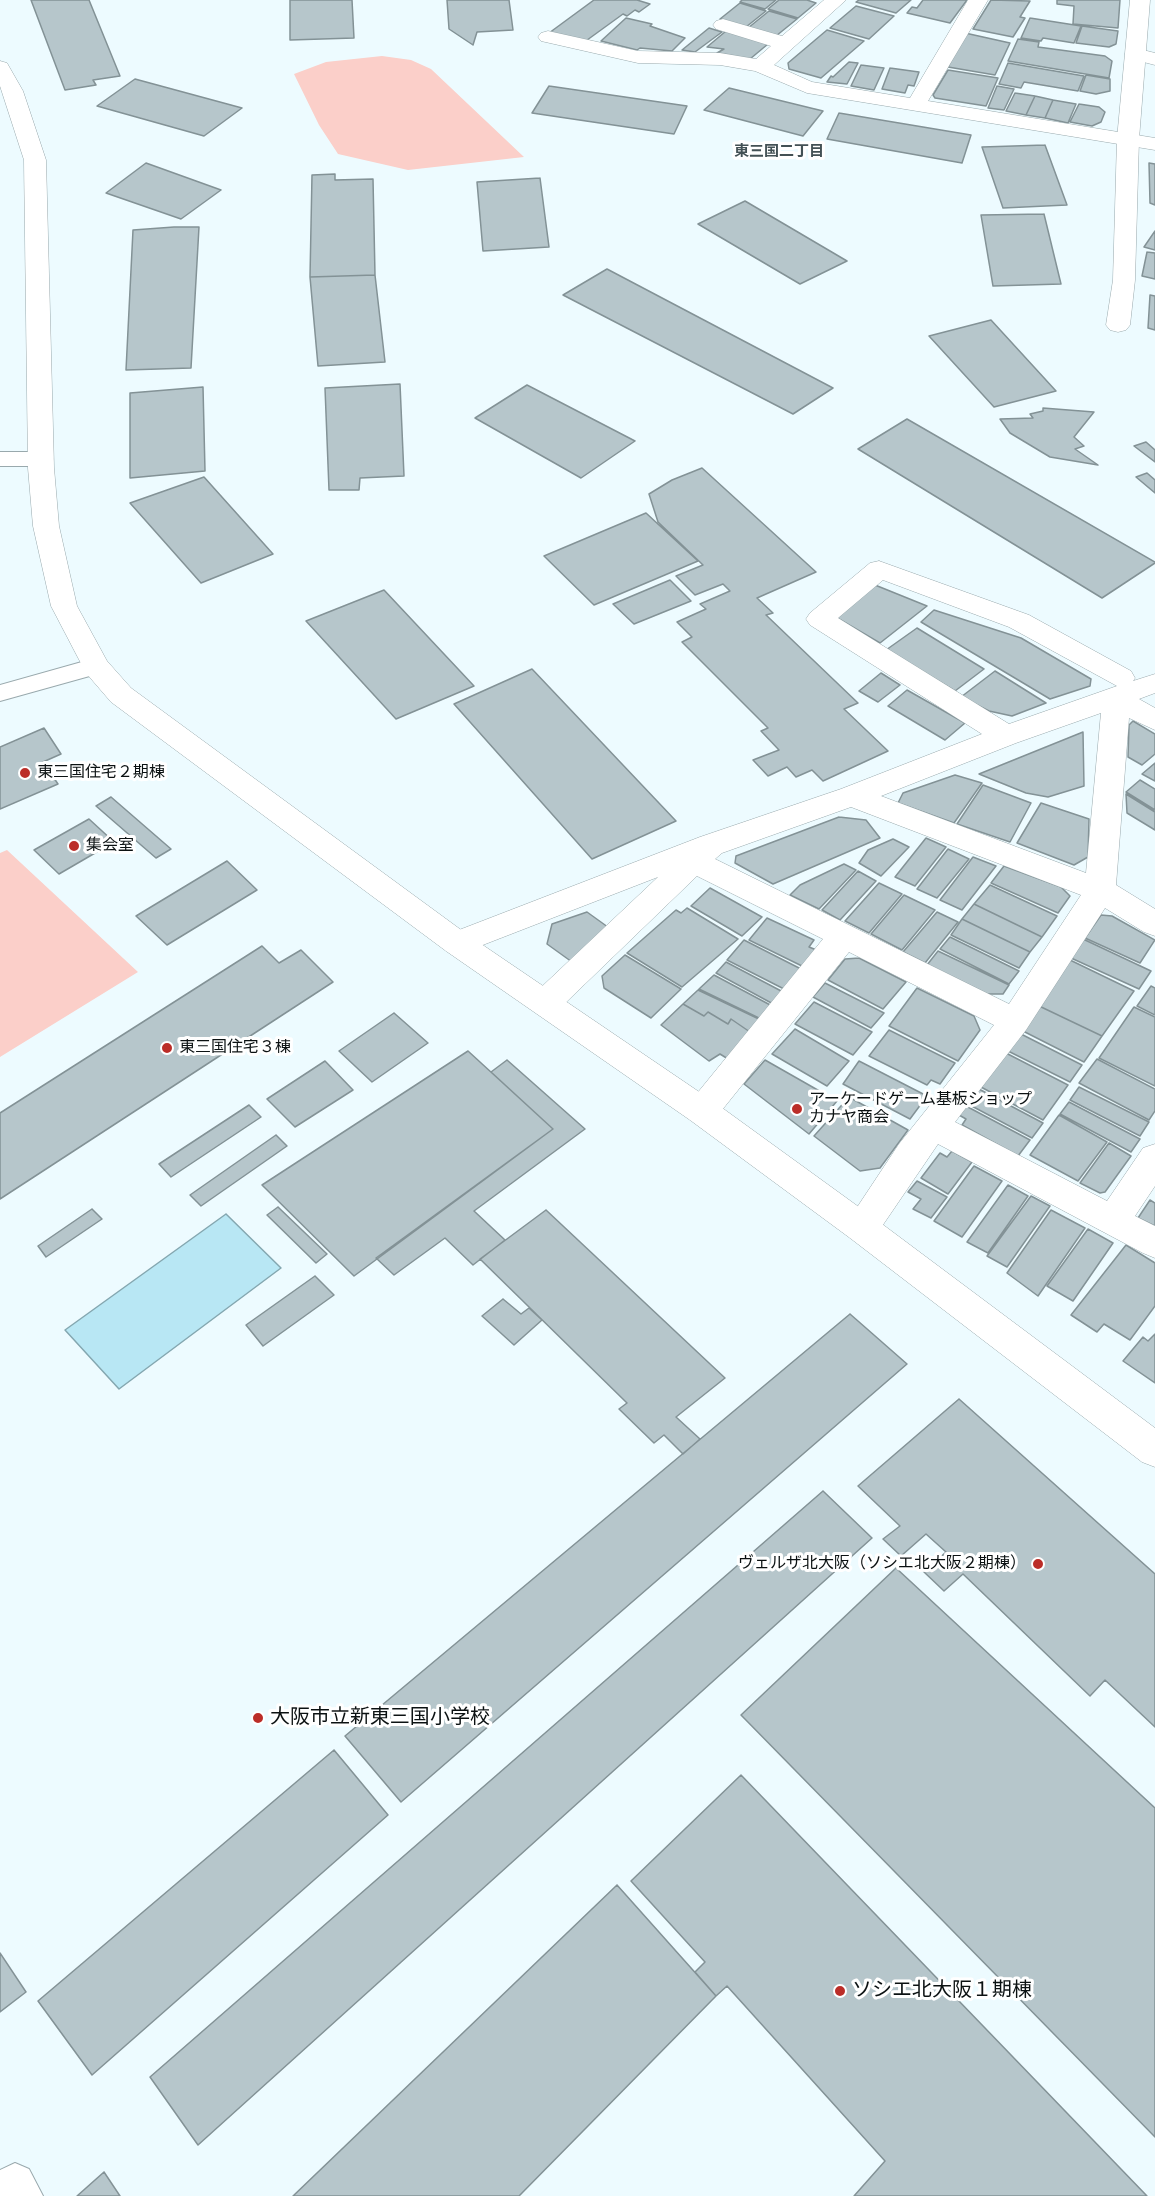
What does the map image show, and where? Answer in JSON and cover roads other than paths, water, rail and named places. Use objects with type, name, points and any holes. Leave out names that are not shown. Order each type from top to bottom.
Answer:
[{"type":"street","points":[[760,66],[836,0]]},
{"type":"street","points":[[916,104],[978,0]]},
{"type":"street","points":[[1118,325],[1124,280],[1128,139],[1145,56],[1140,0]]},
{"type":"street","points":[[723,25],[786,44]]},
{"type":"street","points":[[548,37],[638,57],[720,59],[760,66],[807,87],[1155,144]]},
{"type":"street","points":[[0,67],[13,91],[35,160],[42,459],[46,526],[64,606],[96,666],[121,695],[457,943],[702,1111],[862,1228],[1155,1450]]},
{"type":"street","points":[[1006,736],[820,619],[879,569],[1019,621],[1118,688],[1155,720]]},
{"type":"street","points":[[457,943],[703,854],[1006,736],[1118,688],[1155,683]]},
{"type":"street","points":[[862,1228],[910,1154],[1015,1021],[1100,890],[1118,688]]},
{"type":"street","points":[[850,796],[1100,890],[1155,924]]},
{"type":"street","points":[[703,854],[844,936],[1015,1021]]},
{"type":"street","points":[[546,1002],[703,854]]},
{"type":"street","points":[[702,1111],[844,936]]},
{"type":"street","points":[[933,1126],[1155,1243]]},
{"type":"street","points":[[1113,1221],[1155,1158]]},
{"type":"lane","points":[[0,459],[42,459]]},
{"type":"lane","points":[[0,693],[96,666]]},
{"type":"lane","points":[[1,2196],[15,2183],[23,2196]]},
{"type":"water","points":[[226,1214],[281,1268],[119,1389],[65,1330]]},
{"type":"place","name":"東三国住宅２期棟","points":[[25,773]]},
{"type":"place","name":"集会室","points":[[74,846]]},
{"type":"place","name":"東三国住宅３棟","points":[[167,1048]]},
{"type":"place","name":"アーケードゲーム基板ショップ カナヤ商会","points":[[797,1109]]},
{"type":"place","name":"ヴェルザ北大阪（ソシエ北大阪２期棟）","points":[[1038,1564]]},
{"type":"place","name":"大阪市立新東三国小学校","points":[[258,1718]]},
{"type":"place","name":"ソシエ北大阪１期棟","points":[[840,1991]]},
{"type":"district","name":"東三国二丁目","points":[[779,152]]}]
